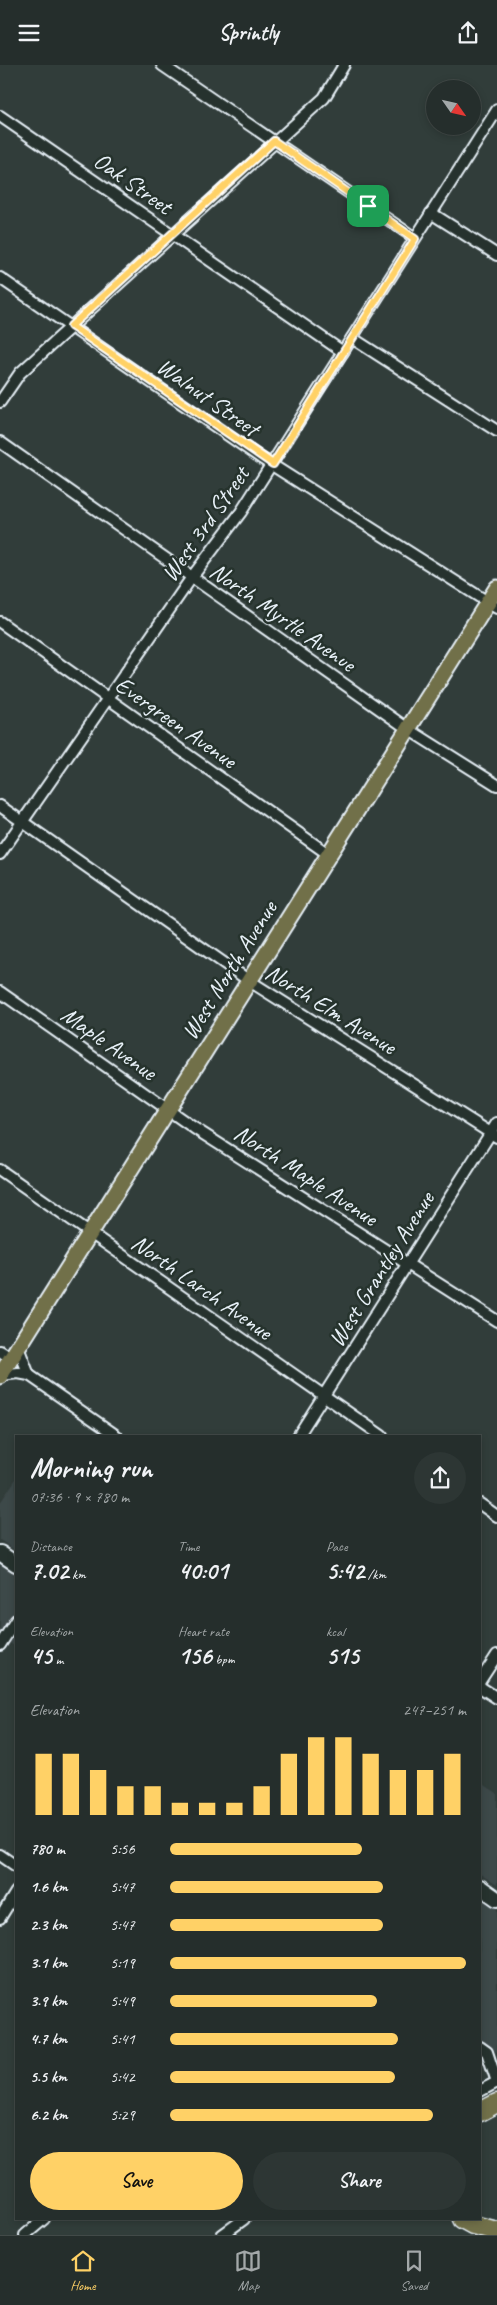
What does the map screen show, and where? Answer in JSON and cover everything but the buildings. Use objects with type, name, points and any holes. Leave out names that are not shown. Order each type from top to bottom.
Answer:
[{"type":"highway","points":[[481,2111],[497,2103]]},
{"type":"highway","points":[[464,2220],[473,2225],[497,2231]]},
{"type":"main road","name":"West North Avenue","points":[[0,1376],[10,1352],[90,1233],[328,854],[408,729],[493,605],[497,588]]},
{"type":"main road","points":[[0,1553],[15,1563]]},
{"type":"main road","points":[[481,1888],[497,1899]]},
{"type":"street","points":[[162,65],[415,239]]},
{"type":"street","points":[[0,402],[20,373],[324,97],[344,65]]},
{"type":"street","name":"West 3rd Street","points":[[0,854],[192,577],[238,516],[273,464],[497,110]]},
{"type":"street","name":"Oak Street","points":[[0,115],[343,352]]},
{"type":"street","points":[[431,213],[497,255]]},
{"type":"street","name":"Walnut Street","points":[[0,278],[273,464],[493,605]]},
{"type":"street","points":[[352,338],[497,431]]},
{"type":"street","name":"North Myrtle Avenue","points":[[0,442],[408,729],[497,785]]},
{"type":"street","name":"Evergreen Avenue","points":[[0,622],[328,854]]},
{"type":"street","name":"North Elm Avenue","points":[[0,806],[248,980],[494,1135]]},
{"type":"street","name":"Maple Avenue","points":[[0,991],[194,1127]]},
{"type":"street","name":"West Grantley Avenue","points":[[299,1435],[408,1264],[494,1135],[497,1123]]},
{"type":"street","name":"North Maple Avenue","points":[[194,1127],[497,1321]]},
{"type":"street","name":"North Larch Avenue","points":[[0,1171],[381,1435]]},
{"type":"street","points":[[10,1352],[29,1375],[116,1435]]},
{"type":"street","points":[[0,1376],[18,1373],[29,1375]]},
{"type":"street","points":[[481,1505],[497,1516]]},
{"type":"street","points":[[0,1645],[15,1621]]},
{"type":"street","points":[[481,1679],[497,1655]]},
{"type":"street","points":[[481,1688],[497,1698]]},
{"type":"street","points":[[0,1855],[15,1865]]},
{"type":"street","points":[[0,1918],[15,1894]]},
{"type":"street","points":[[481,2048],[487,2052],[497,2082],[481,2090]]},
{"type":"street","points":[[26,2235],[43,2220]]},
{"type":"street","points":[[222,2235],[243,2220]]},
{"type":"shaded area","points":[[15,1480],[15,1550],[0,1540],[0,1503]]},
{"type":"shaded area","points":[[0,1563],[15,1573],[15,1646],[0,1636]]},
{"type":"shaded area","points":[[481,1783],[497,1793],[497,1885],[481,1875]]},
{"type":"shaded area","points":[[481,1898],[497,1909],[497,2052],[481,2041]]},
{"type":"route","points":[[274,141],[368,206],[415,239],[273,464],[261,458],[71,326],[274,141]]}]
